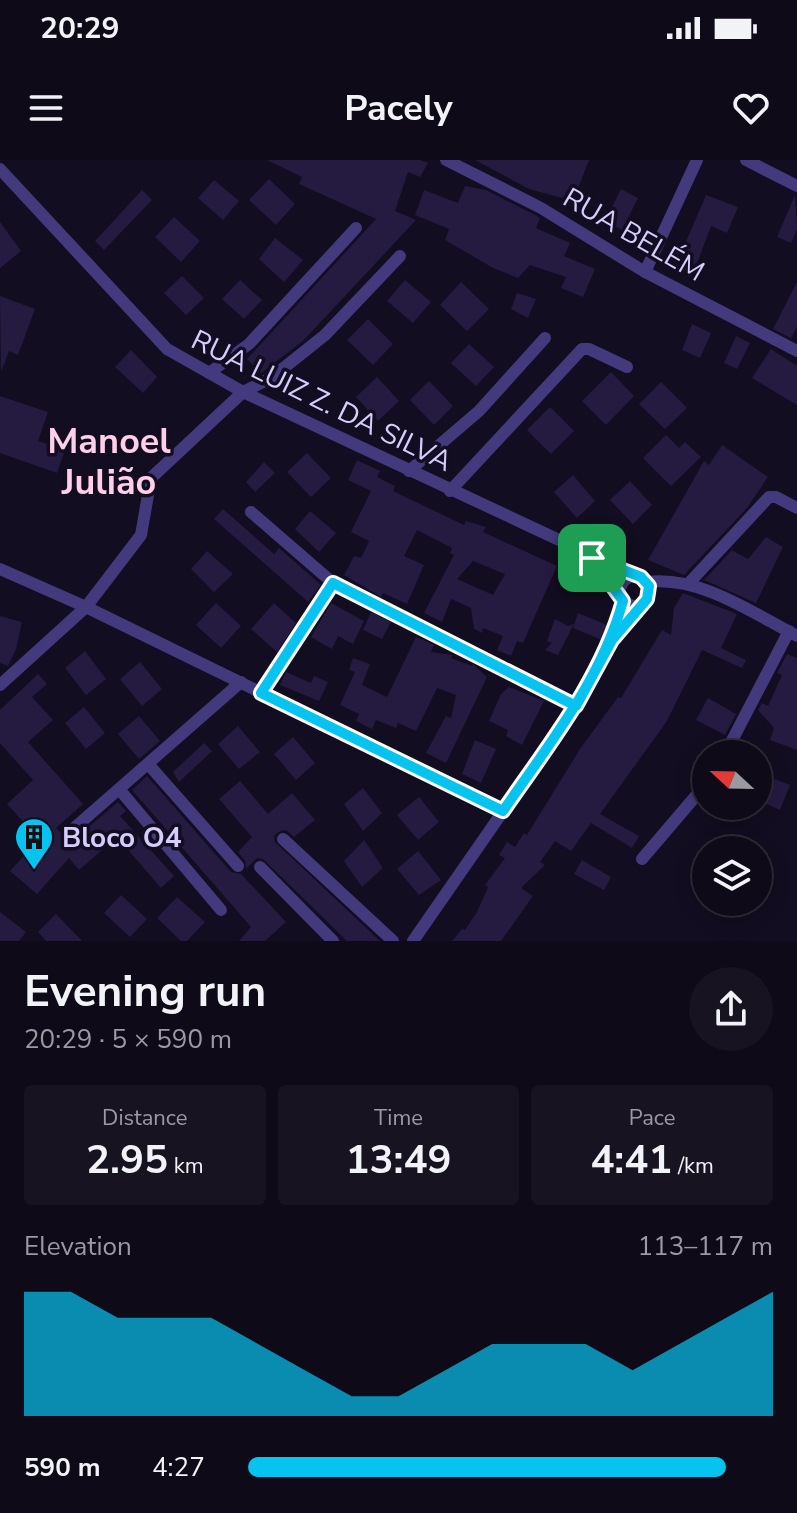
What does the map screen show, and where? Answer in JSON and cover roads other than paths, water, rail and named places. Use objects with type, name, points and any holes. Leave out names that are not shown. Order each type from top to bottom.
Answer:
[{"type":"street","name":"RUA BELÉM","points":[[446,160],[541,208],[645,272],[797,351]]},
{"type":"street","points":[[645,272],[697,160]]},
{"type":"street","points":[[746,160],[797,186]]},
{"type":"street","name":"RUA LUIZ Z. DA SILVA","points":[[0,169],[167,349],[243,392],[592,558],[634,575]]},
{"type":"street","points":[[209,373],[249,344],[356,228]]},
{"type":"street","points":[[0,685],[86,607],[141,535],[151,478],[243,392],[271,378],[325,335],[400,256]]},
{"type":"street","points":[[409,471],[479,411],[545,338]]},
{"type":"street","points":[[450,491],[582,349],[589,349],[627,367]]},
{"type":"street","points":[[689,583],[766,500],[776,497],[797,508]]},
{"type":"street","points":[[251,512],[333,583],[576,706]]},
{"type":"street","name":"RUA LUIZ Z. DA SILVA","points":[[592,558],[621,596]]},
{"type":"street","points":[[0,569],[86,607],[503,811]]},
{"type":"street","points":[[612,640],[625,579],[634,575],[648,582],[669,580],[689,583],[793,634],[733,740]]},
{"type":"street","points":[[413,941],[576,706],[612,640],[644,603],[650,591],[648,582]]},
{"type":"street","points":[[261,693],[333,583]]},
{"type":"street","points":[[621,596],[636,606],[644,603]]},
{"type":"street","points":[[72,830],[241,682]]},
{"type":"street","points":[[149,765],[238,866]]},
{"type":"street","points":[[119,789],[221,910]]},
{"type":"street","points":[[642,859],[692,800]]},
{"type":"street","points":[[283,839],[393,941]]},
{"type":"street","points":[[260,867],[333,941]]},
{"type":"place","name":"Bloco O4","points":[[34,871]]},
{"type":"district","name":"Manoel Julião","points":[[109,460]]}]
